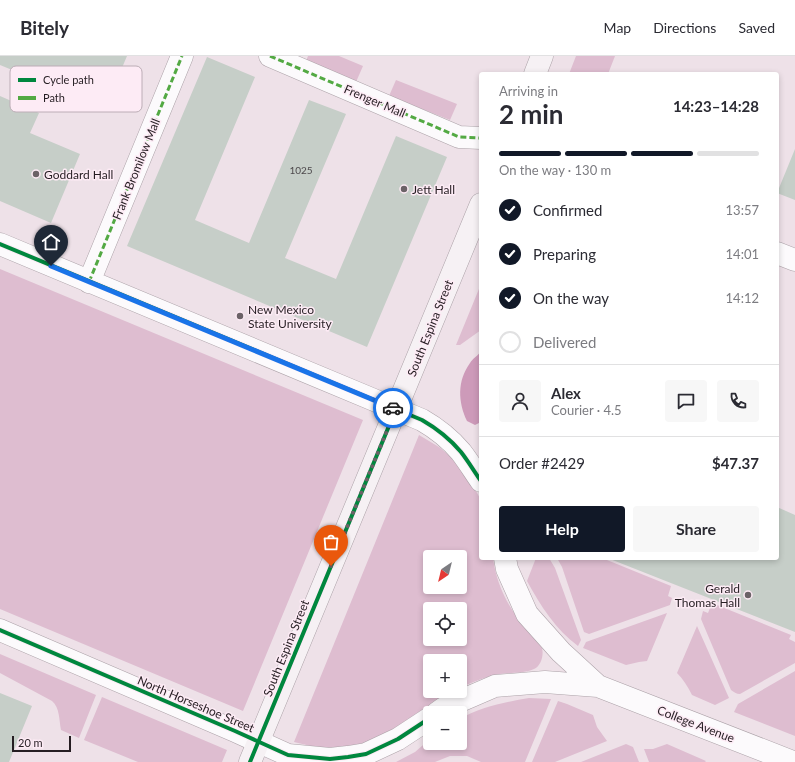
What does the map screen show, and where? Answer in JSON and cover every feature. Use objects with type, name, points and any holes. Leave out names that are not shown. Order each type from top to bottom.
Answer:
[{"type":"street","name":"Frank Bromilow Mall","points":[[90,282],[182,56]]},
{"type":"street","name":"Frenger Mall","points":[[270,56],[459,137],[479,138]]},
{"type":"street","points":[[536,72],[542,56]]},
{"type":"street","name":"South Espina Street","points":[[250,762],[479,209]]},
{"type":"street","points":[[0,244],[422,420],[431,425],[460,452],[479,478]]},
{"type":"street","points":[[779,254],[795,260]]},
{"type":"street","points":[[505,560],[507,569],[527,614],[561,652],[598,686]]},
{"type":"street","name":"North Horseshoe Street","points":[[0,630],[288,755],[298,757],[330,758],[366,754],[398,739],[423,723]]},
{"type":"street","points":[[449,706],[495,686],[545,682],[598,686]]},
{"type":"street","name":"College Avenue","points":[[598,686],[794,762]]},
{"type":"shaded area","points":[[308,56],[339,56],[363,66],[356,82],[306,61]]},
{"type":"shaded area","points":[[576,56],[615,56],[609,72],[570,72]]},
{"type":"shaded area","points":[[396,80],[457,104],[450,120],[389,96]]},
{"type":"shaded area","points":[[0,269],[363,420],[243,711],[0,609]]},
{"type":"shaded area","points":[[479,289],[479,331],[460,345],[456,345]]},
{"type":"shaded area","points":[[479,353],[479,423],[475,425],[467,421],[462,406],[460,392],[466,370],[471,361]]},
{"type":"shaded area","points":[[419,435],[439,447],[451,457],[472,484],[479,496],[479,560],[493,560],[498,582],[504,596],[517,617],[541,645],[543,651],[542,657],[536,668],[530,671],[495,675],[467,685],[467,654],[423,654],[423,698],[440,698],[428,706],[423,706],[423,709],[374,742],[331,749],[319,748],[294,742]]},
{"type":"shaded area","points":[[535,560],[550,560],[555,568],[581,640],[578,646],[556,625],[537,599],[527,581]]},
{"type":"shaded area","points":[[558,560],[607,560],[671,586],[668,596],[672,598],[670,605],[589,634],[584,632],[562,567]]},
{"type":"shaded area","points":[[712,603],[791,635],[789,639],[795,642],[795,663],[740,694],[731,690],[701,619],[703,611],[708,613]]},
{"type":"shaded area","points":[[667,613],[647,661],[626,665],[583,648],[586,642]]},
{"type":"shaded area","points":[[697,626],[729,698],[715,705],[692,695],[677,673]]},
{"type":"shaded area","points":[[0,654],[96,695],[79,738],[61,730],[58,711],[52,701],[0,673]]},
{"type":"shaded area","points":[[795,671],[795,736],[734,712],[738,704]]},
{"type":"shaded area","points":[[102,697],[227,750],[222,762],[138,762],[84,740]]},
{"type":"shaded area","points":[[529,698],[551,699],[525,762],[481,762],[467,756],[450,756],[435,762],[396,762],[415,752],[423,745],[423,750],[467,750],[467,716],[476,711],[511,701]]},
{"type":"shaded area","points":[[558,701],[593,715],[597,727],[607,741],[555,762],[532,762]]},
{"type":"shaded area","points":[[626,744],[633,747],[639,762],[581,762]]},
{"type":"shaded area","points":[[667,744],[706,761],[649,762],[644,749],[653,749]]},
{"type":"building","points":[[0,56],[127,56],[123,66],[10,66],[10,69],[0,65]]},
{"type":"building","name":"Jett Hall","points":[[207,57],[255,77],[195,220],[249,243],[309,100],[346,114],[285,258],[336,279],[396,136],[447,157],[367,347],[127,246]]},
{"type":"building","name":"Goddard Hall","points":[[0,96],[10,100],[10,112],[39,113],[30,133],[80,154],[51,223],[0,201]]},
{"type":"building","points":[[795,149],[795,200],[779,194],[779,188]]},
{"type":"building","name":"Gerald Thomas Hall","points":[[779,508],[795,515],[795,632],[613,560],[779,560]]},
{"type":"building","points":[[0,693],[32,706],[9,762],[0,762]]},
{"type":"marked path","points":[[89,282],[182,56]]},
{"type":"marked path","points":[[270,56],[459,137],[479,138]]},
{"type":"cycle path","points":[[0,244],[422,420],[443,434],[457,447],[479,478]]},
{"type":"cycle path","points":[[250,762],[396,409]]},
{"type":"cycle path","points":[[0,630],[288,755],[330,759],[366,754],[398,739],[423,723]]},
{"type":"way so far","points":[[331,566],[396,409],[393,408]]},
{"type":"place","name":"Goddard Hall","points":[[36,174]]},
{"type":"place","name":"Jett Hall","points":[[404,189]]},
{"type":"place","name":"New Mexico State University","points":[[240,316]]},
{"type":"place","name":"Gerald Thomas Hall","points":[[748,595]]},
{"type":"route","points":[[51,266],[393,408]]}]
